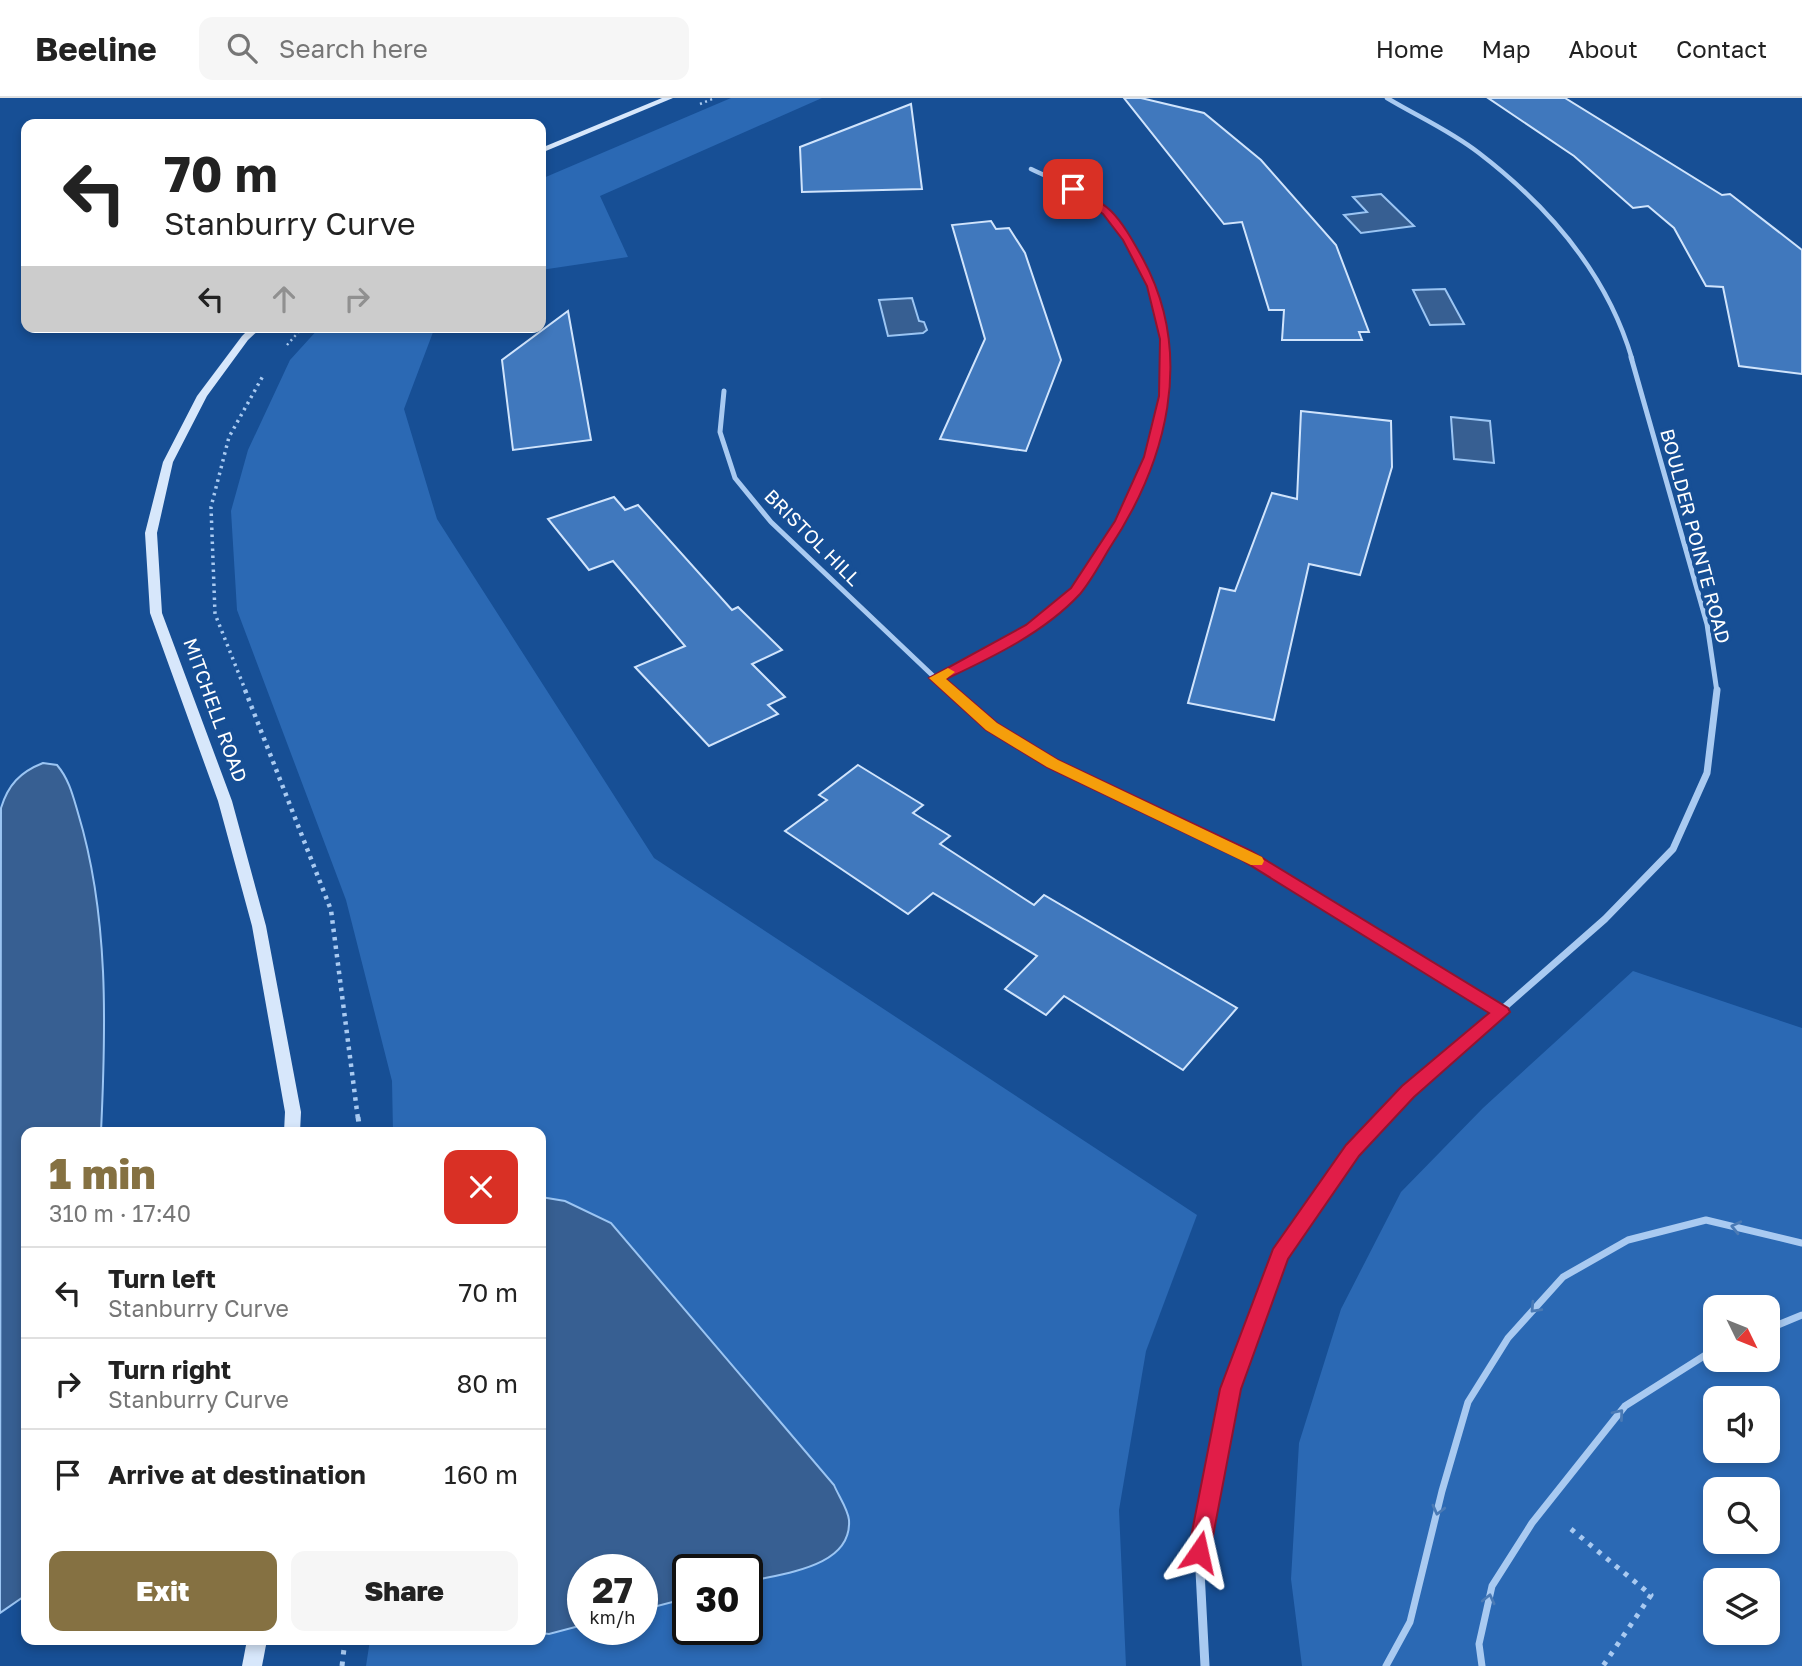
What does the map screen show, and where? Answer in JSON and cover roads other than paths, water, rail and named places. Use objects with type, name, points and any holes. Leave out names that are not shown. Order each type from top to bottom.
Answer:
[{"type":"main road","points":[[546,149],[669,98]]},
{"type":"main road","name":"MITCHELL ROAD","points":[[250,333],[202,396],[169,462],[151,533],[156,613],[225,801],[259,926],[293,1112],[292,1127]]},
{"type":"main road","points":[[252,1666],[256,1645]]},
{"type":"street","name":"BOULDER POINTE ROAD","points":[[1205,1666],[1199,1552],[1231,1389],[1280,1255],[1352,1150],[1408,1092],[1605,919],[1673,849],[1707,773],[1718,697],[1707,624],[1629,349],[1605,292],[1572,240],[1526,192],[1477,151],[1419,114],[1387,98]]},
{"type":"street","points":[[936,678],[973,661],[1031,628],[1075,590],[1122,521],[1150,457],[1164,396],[1165,339],[1152,286],[1128,240],[1107,212],[1073,189],[1031,169]]},
{"type":"street","name":"BRISTOL HILL","points":[[724,391],[720,432],[735,478],[771,522],[936,678],[992,727],[1052,764],[1245,855],[1502,1012]]},
{"type":"lane","points":[[1386,1666],[1410,1622],[1442,1491],[1468,1402],[1507,1338],[1563,1277],[1628,1240],[1706,1220],[1802,1243]]},
{"type":"lane","points":[[1780,1324],[1802,1315]]},
{"type":"lane","points":[[1482,1666],[1479,1644],[1492,1586],[1532,1523],[1625,1406],[1703,1357]]}]
